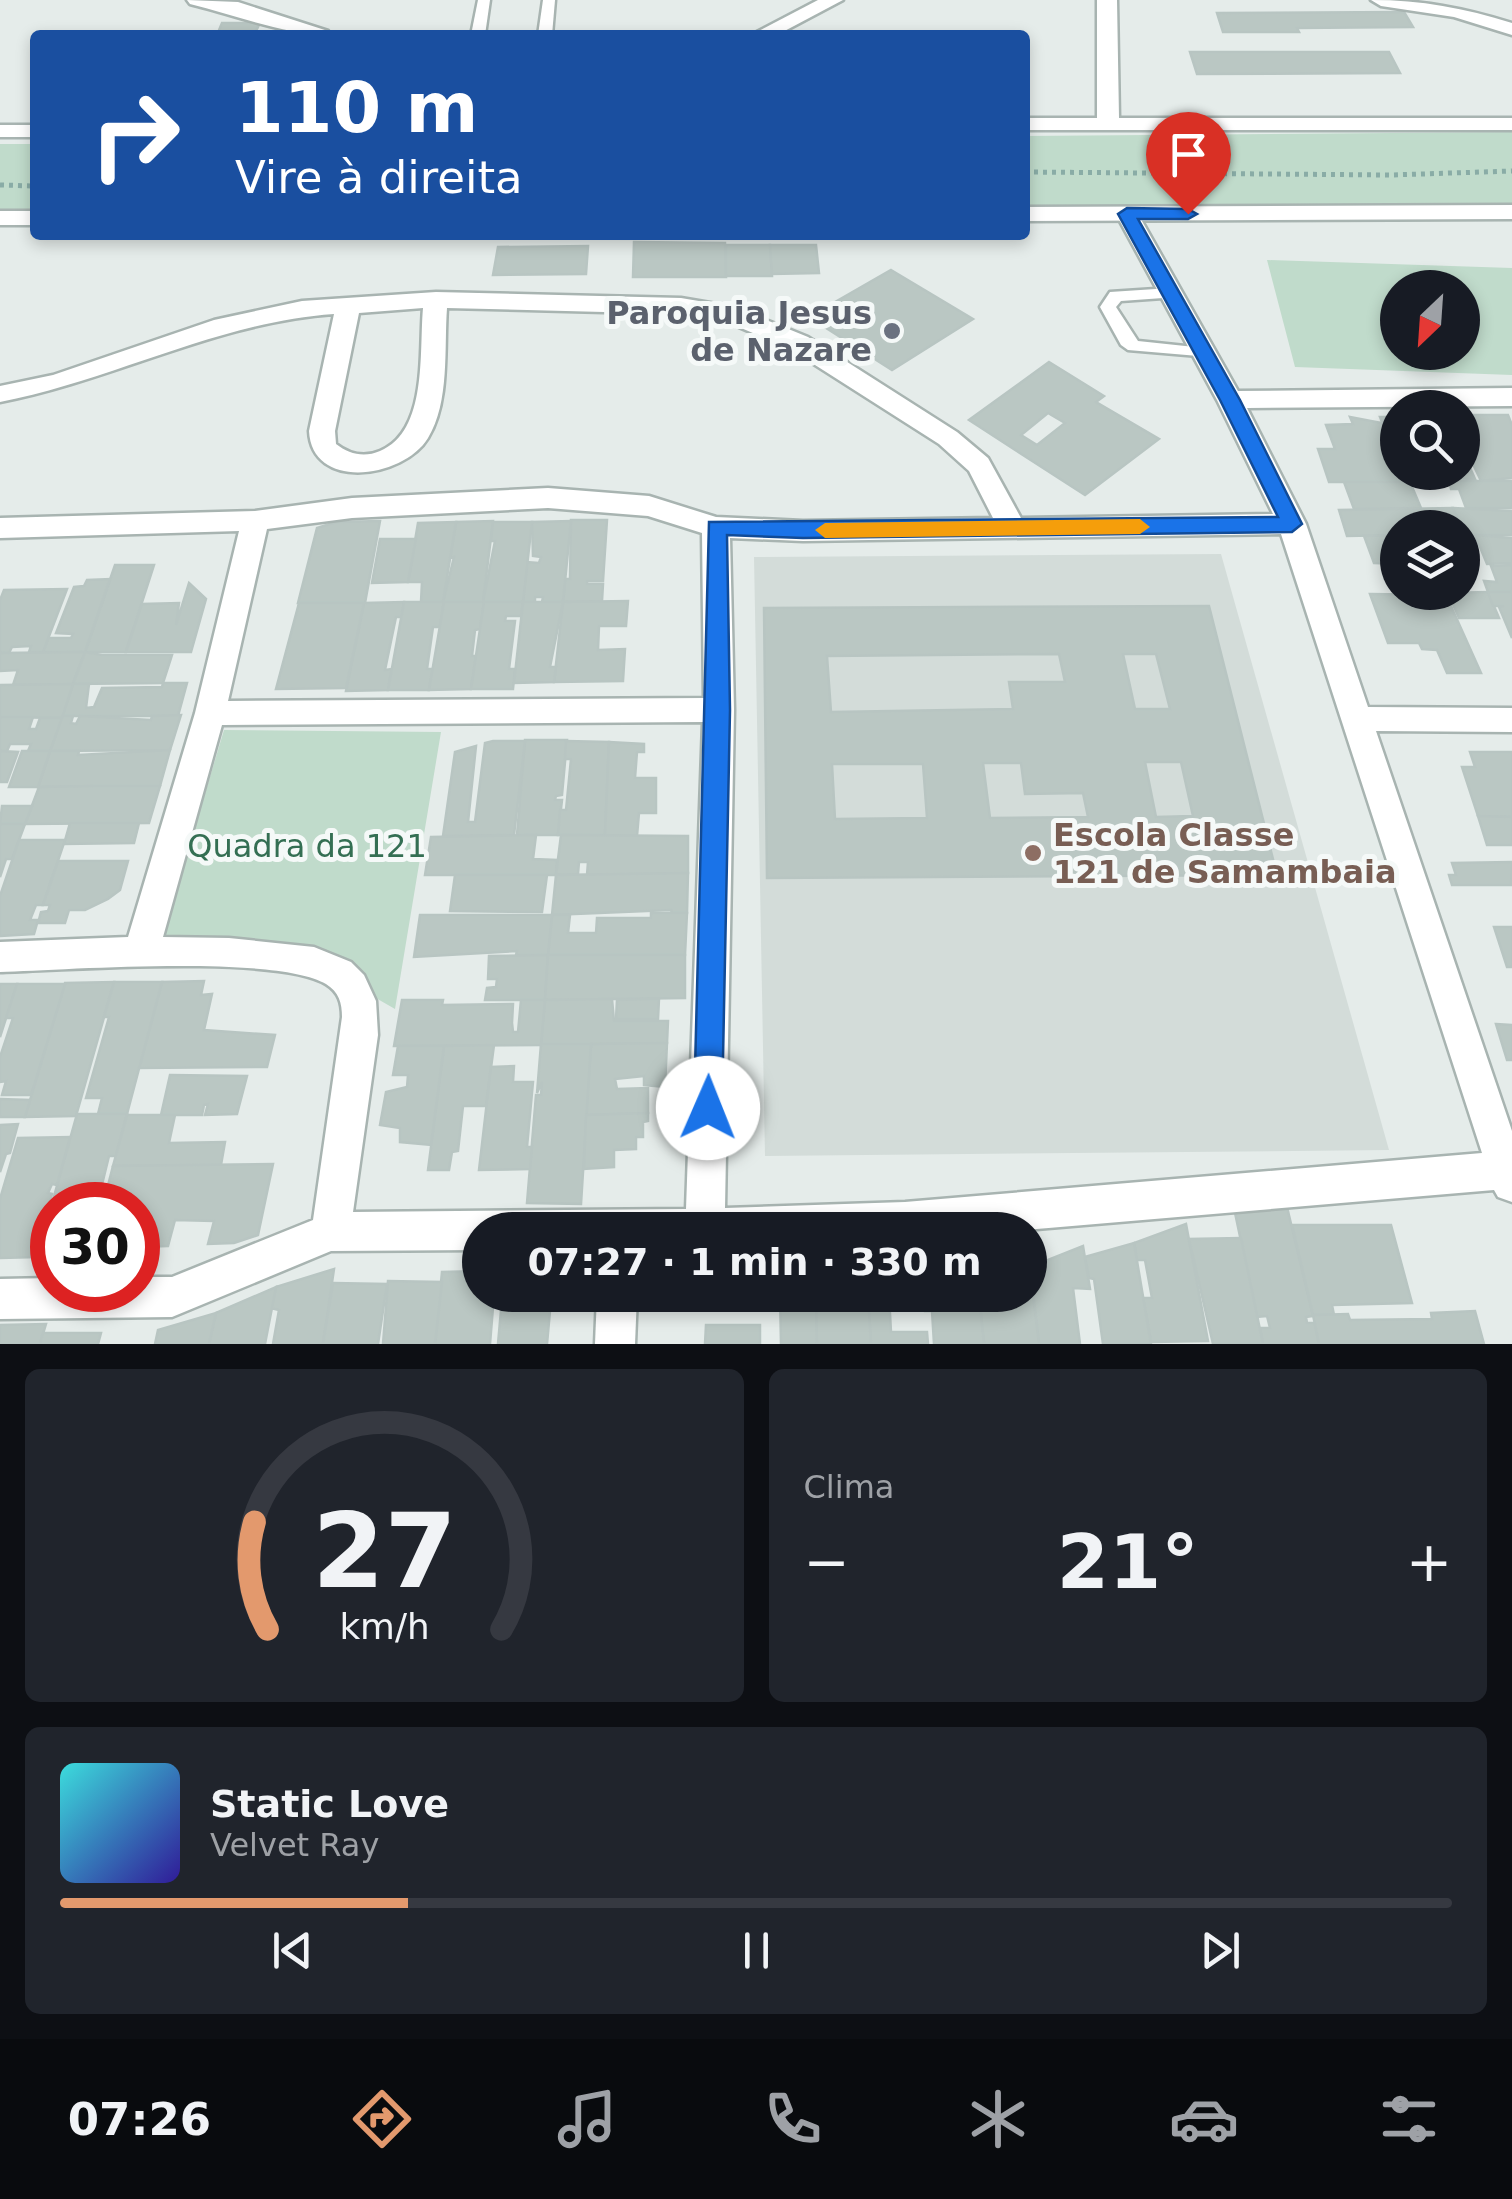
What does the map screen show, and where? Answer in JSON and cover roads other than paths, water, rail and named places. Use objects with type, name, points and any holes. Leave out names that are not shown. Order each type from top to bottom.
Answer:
[{"type":"street","points":[[196,0],[238,8],[306,30]]},
{"type":"street","points":[[771,30],[833,0]]},
{"type":"street","points":[[1106,0],[1108,124]]},
{"type":"street","points":[[1382,0],[1457,12],[1512,29]]},
{"type":"street","points":[[1030,124],[1512,124]]},
{"type":"street","points":[[0,131],[30,131]]},
{"type":"street","points":[[1030,214],[1512,212]]},
{"type":"street","points":[[1031,1212],[1508,1178],[1360,720],[1292,524],[1230,400],[1127,214]]},
{"type":"street","points":[[0,218],[30,218]]},
{"type":"street","points":[[348,306],[322,431],[323,446],[335,458],[355,465],[396,455],[421,428],[436,300]]},
{"type":"street","points":[[0,394],[57,383],[262,315],[436,300],[681,306],[725,312],[762,324],[799,343],[948,438],[980,464],[1012,528]]},
{"type":"street","points":[[1230,400],[1512,397]]},
{"type":"street","points":[[0,528],[255,521],[352,508],[548,498],[648,506],[716,527],[803,531],[1292,524]]},
{"type":"street","points":[[141,952],[210,713],[255,521]]},
{"type":"street","points":[[705,1212],[719,710],[716,527]]},
{"type":"street","points":[[210,713],[719,710]]},
{"type":"street","points":[[1360,720],[1512,720]]},
{"type":"street","points":[[0,956],[141,952],[292,956],[324,965],[352,986],[361,1003],[360,1035],[330,1232]]},
{"type":"street","points":[[0,1299],[105,1301],[172,1297],[330,1232],[462,1231]]},
{"type":"street","points":[[616,1344],[617,1312]]},
{"type":"lane","points":[[479,30],[484,0]]},
{"type":"lane","points":[[546,30],[549,0]]},
{"type":"lane","points":[[1171,293],[1116,296],[1108,307],[1127,342],[1134,346],[1204,352]]},
{"type":"place","name":"Paroquia Jesus de Nazare","points":[[892,331]]},
{"type":"place","name":"Escola Classe 121 de Samambaia","points":[[1033,853]]},
{"type":"park label","name":"Quadra da 121","points":[[307,846]]}]
